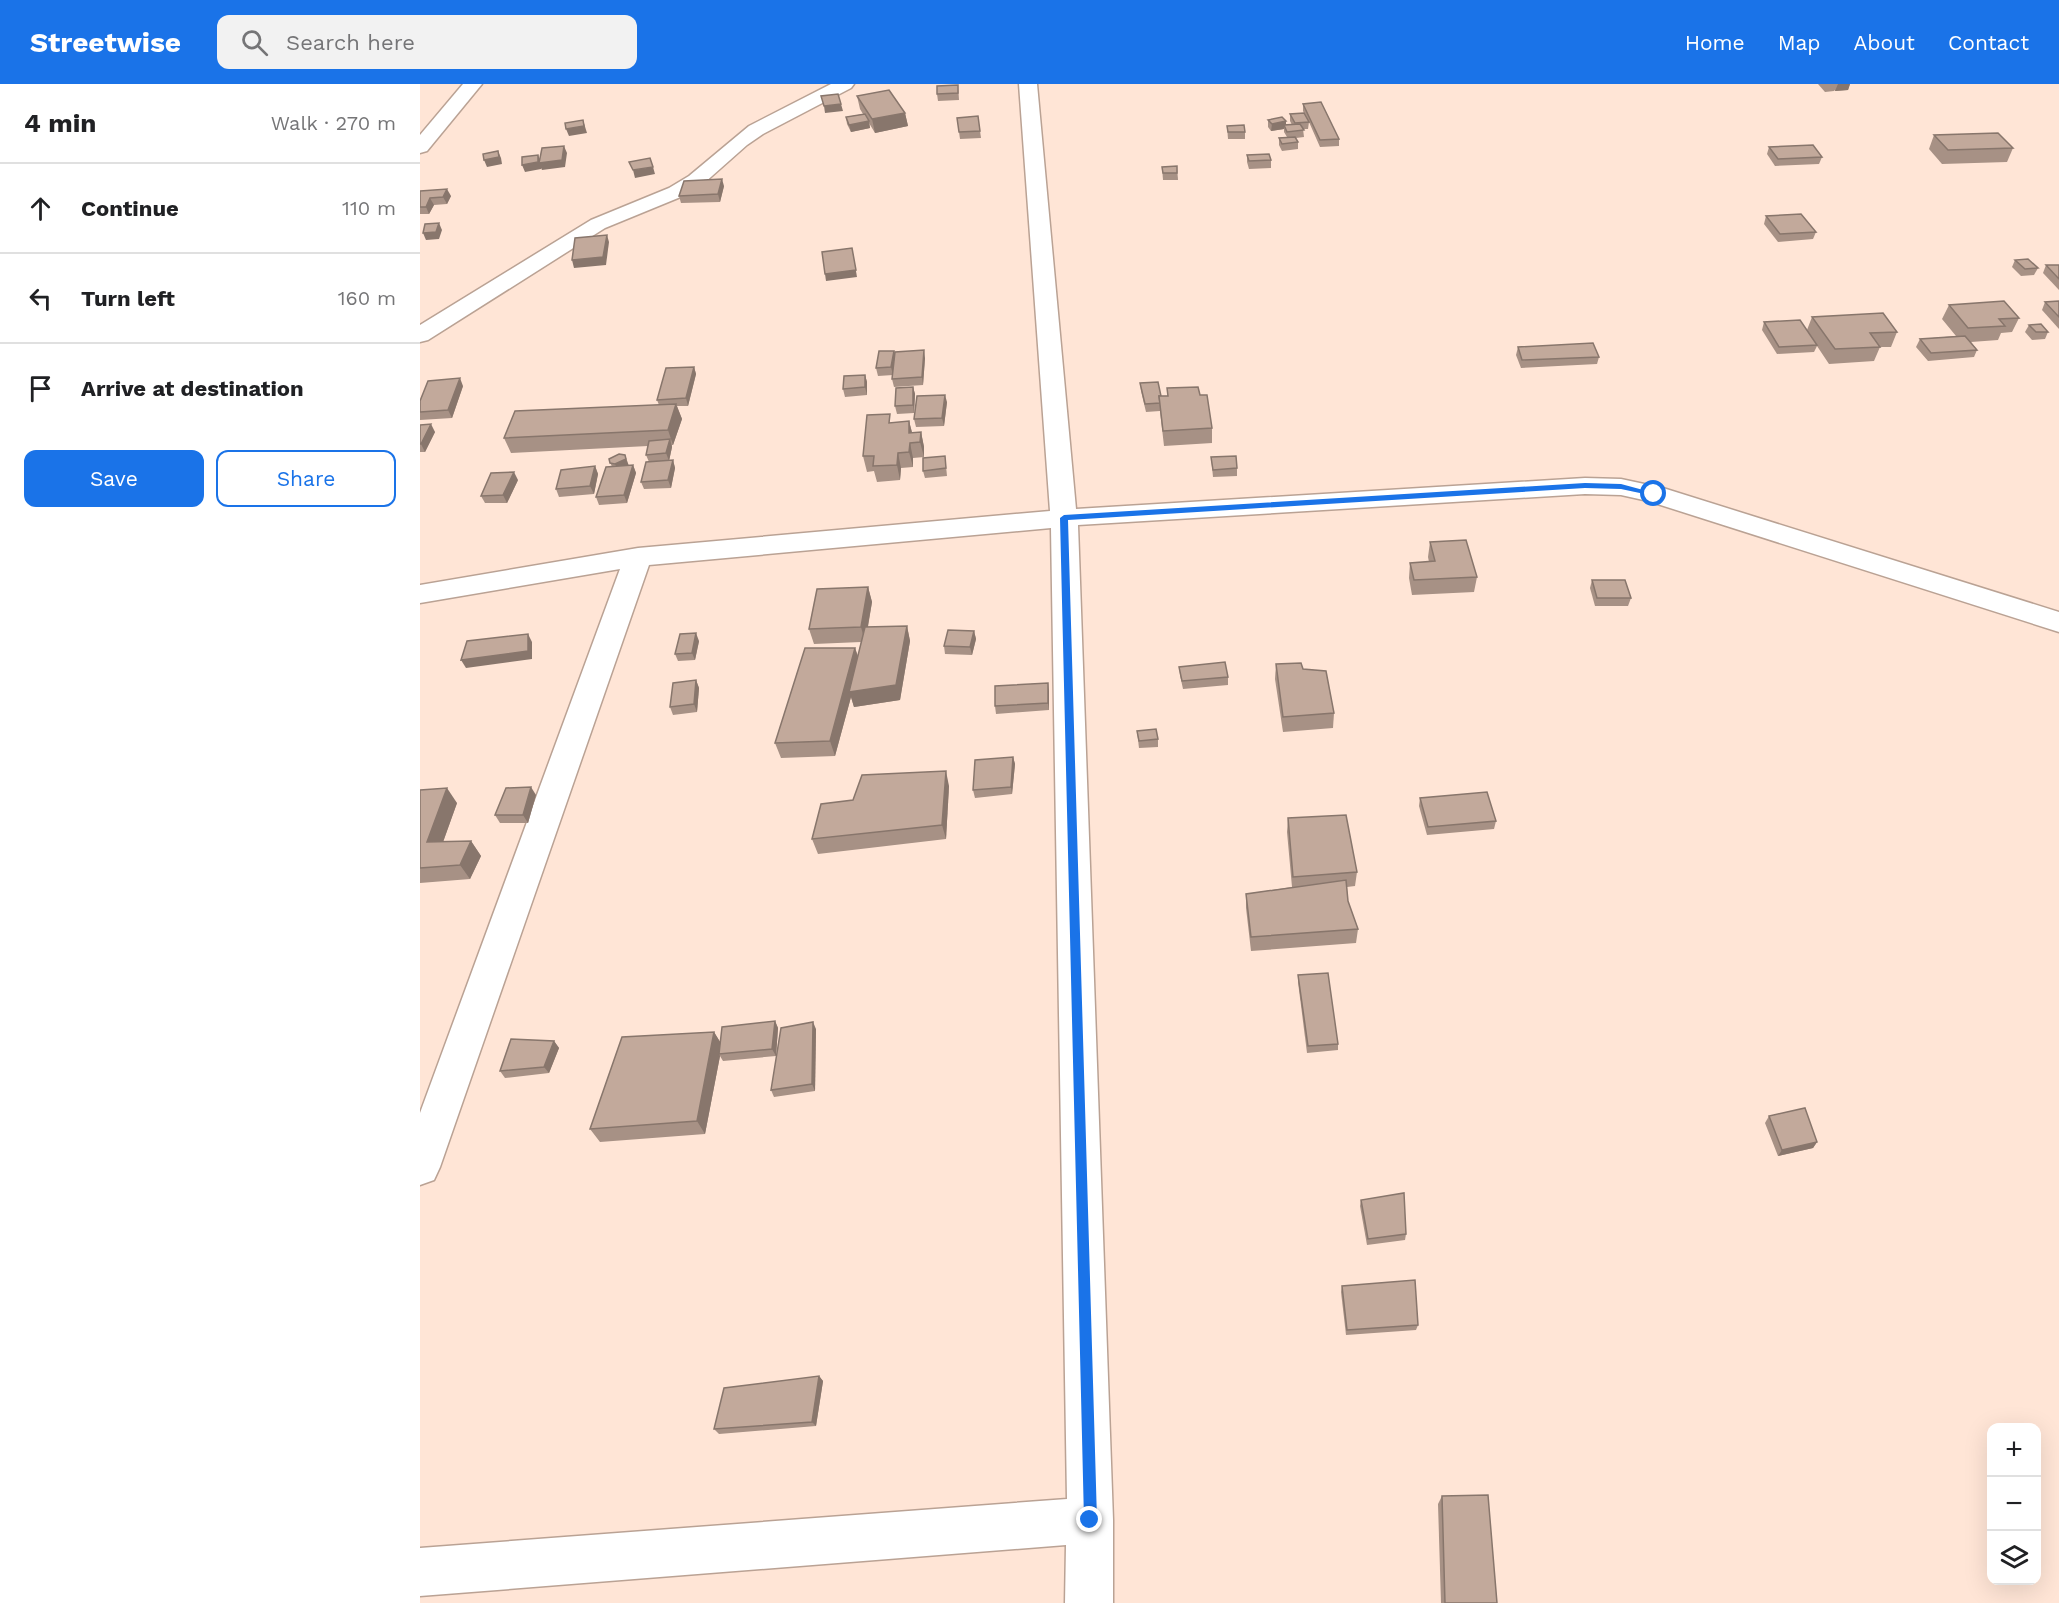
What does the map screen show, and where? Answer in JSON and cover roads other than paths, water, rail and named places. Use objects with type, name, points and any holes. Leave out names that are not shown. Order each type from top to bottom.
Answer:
[{"type":"street","points":[[420,147],[473,84]]},
{"type":"street","points":[[420,336],[598,224],[686,186],[756,130],[846,84]]},
{"type":"street","points":[[1028,84],[1064,518],[1090,1520],[1089,1603]]},
{"type":"street","points":[[420,594],[638,557],[1064,518],[1573,486],[1621,487],[1665,498],[2059,622]]},
{"type":"street","points":[[420,1167],[638,557]]},
{"type":"street","points":[[420,1572],[1090,1520]]}]
